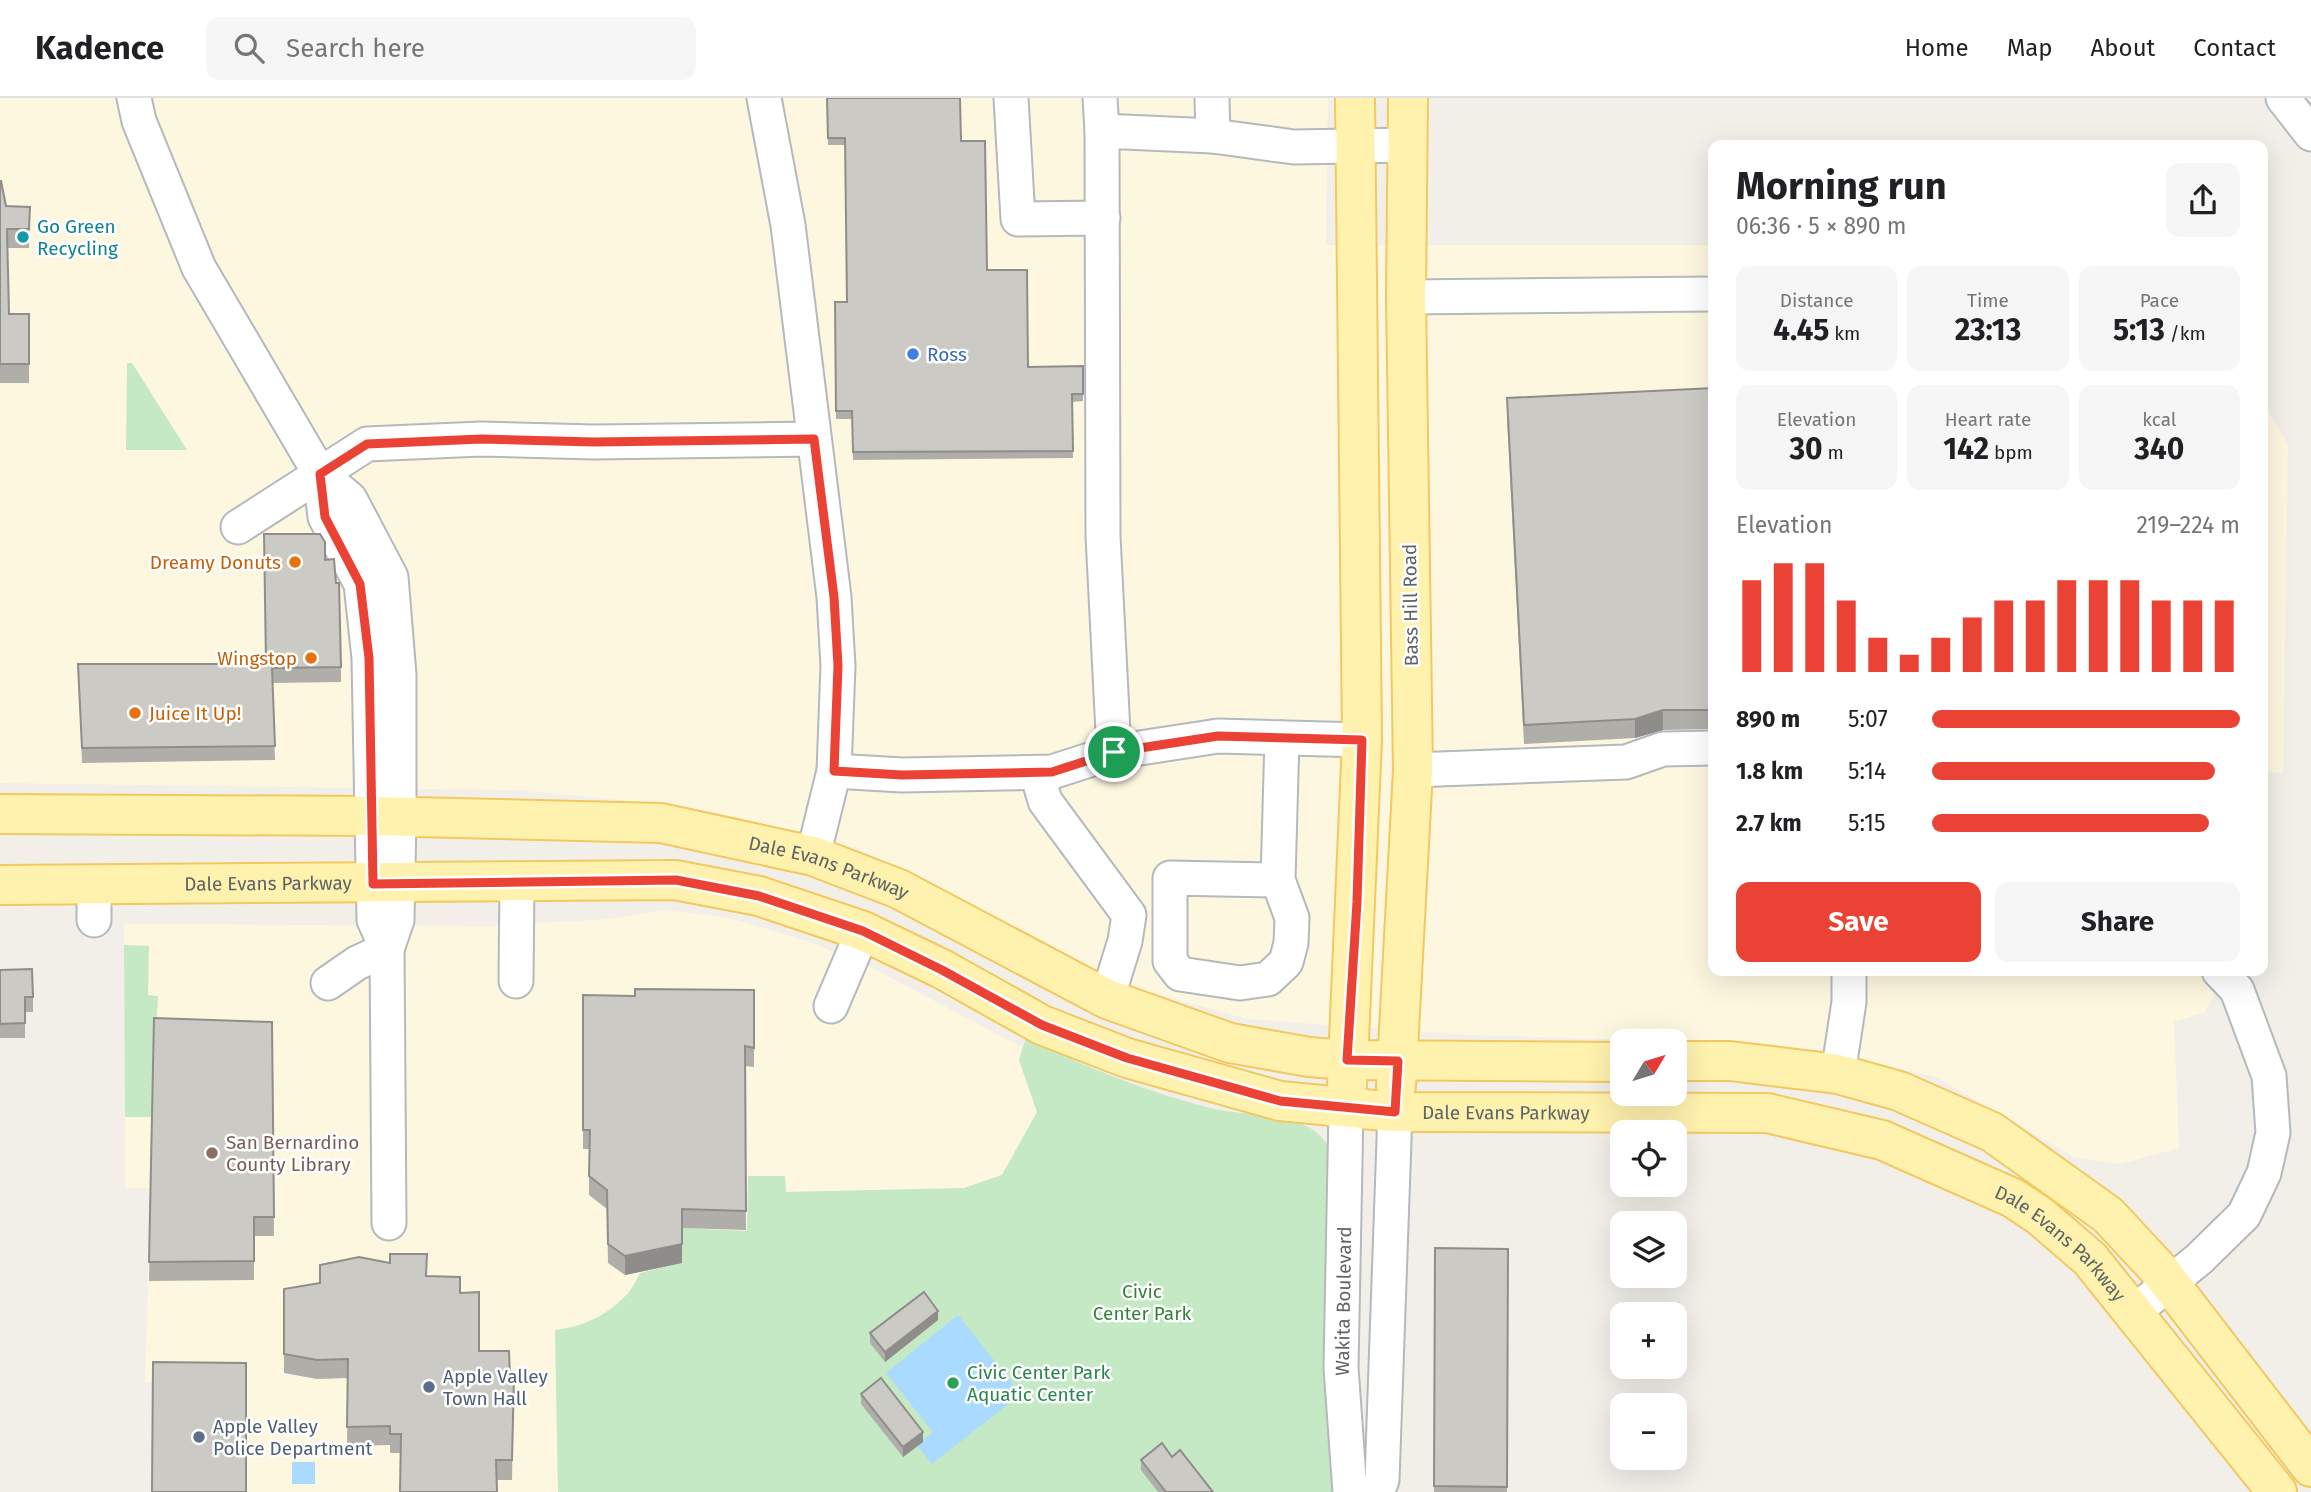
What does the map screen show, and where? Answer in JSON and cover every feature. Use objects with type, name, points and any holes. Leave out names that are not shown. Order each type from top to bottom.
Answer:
[{"type":"main road","points":[[1346,1109],[1362,740],[1355,98]]},
{"type":"main road","name":"Bass Hill Road","points":[[1395,1112],[1413,770],[1406,297],[1408,98]]},
{"type":"main road","name":"Dale Evans Parkway","points":[[0,814],[386,816],[661,823],[813,856],[899,889],[1107,999],[1230,1043],[1309,1057],[1347,1060],[1610,1062]]},
{"type":"main road","name":"Dale Evans Parkway","points":[[0,886],[94,903],[385,884],[676,880],[759,896],[863,931],[942,970],[1042,1025],[1127,1058],[1280,1101],[1395,1112],[1767,1113],[1882,1140],[1985,1185],[2040,1216],[2090,1259],[2277,1492]]},
{"type":"main road","points":[[1687,1061],[1730,1061],[1838,1074],[1899,1091],[1992,1132],[2108,1215],[2169,1283],[2311,1467]]},
{"type":"street","points":[[134,98],[139,121],[199,268],[320,474],[350,499],[391,577],[399,675],[386,816],[385,884],[397,920],[387,949],[389,1223]]},
{"type":"street","points":[[764,98],[788,225],[836,625],[838,666],[834,771],[813,856]]},
{"type":"street","points":[[1011,98],[1018,219],[1103,218]]},
{"type":"street","points":[[1100,98],[1103,218],[1103,536],[1114,752]]},
{"type":"street","points":[[1212,98],[1213,136]]},
{"type":"street","points":[[2283,98],[2311,134]]},
{"type":"street","points":[[1102,131],[1213,136],[1294,147],[1408,145]]},
{"type":"street","points":[[1406,297],[1708,294]]},
{"type":"street","points":[[238,527],[367,444],[481,439],[594,442],[814,439]]},
{"type":"street","points":[[834,771],[902,775],[1037,773],[1052,772],[1114,752],[1218,736],[1362,740]]},
{"type":"street","points":[[1278,880],[1282,738]]},
{"type":"street","points":[[1413,770],[1626,762],[1663,749],[1708,748]]},
{"type":"street","points":[[1037,773],[1045,801],[1129,915],[1125,942],[1107,999]]},
{"type":"street","points":[[516,981],[517,881]]},
{"type":"street","points":[[831,1006],[863,931]]},
{"type":"street","points":[[328,983],[357,963],[387,949]]},
{"type":"street","points":[[1838,1074],[1849,1002],[1849,976]]},
{"type":"street","points":[[2134,1312],[2199,1259],[2244,1214],[2264,1173],[2273,1133],[2269,1076],[2237,990],[2224,976]]},
{"type":"street","name":"Wakita Boulevard","points":[[1346,1109],[1341,1368],[1350,1492]]},
{"type":"street","points":[[1377,1492],[1382,1480],[1395,1112]]},
{"type":"shaded area","points":[[0,98],[1328,98],[1326,245],[1708,245],[1708,976],[2223,976],[2205,1012],[2174,1022],[2179,1148],[2120,1164],[2074,1157],[1936,1077],[1819,1050],[1687,1044],[1687,1029],[1610,1029],[1610,1039],[1470,1035],[1247,1019],[1125,985],[855,847],[682,806],[517,790],[0,783]]},
{"type":"shaded area","points":[[2268,411],[2288,444],[2283,774],[2268,771]]},
{"type":"shaded area","points":[[664,910],[730,918],[810,942],[870,967],[1022,1047],[1019,1060],[1037,1112],[1002,1175],[964,1188],[785,1192],[747,1232],[682,1228],[682,1263],[640,1273],[629,1292],[601,1316],[577,1326],[555,1330],[558,1492],[246,1492],[246,1383],[145,1382],[151,1188],[125,1188],[124,924],[491,926],[610,919]]},
{"type":"green space","points":[[127,363],[132,363],[187,450],[126,450]]},
{"type":"green space","points":[[124,945],[149,946],[148,995],[158,996],[152,1117],[125,1117]]},
{"type":"green space","name":"Civic Center Park","points":[[1026,1038],[1137,1086],[1206,1107],[1299,1123],[1314,1130],[1325,1142],[1331,1152],[1335,1492],[558,1492],[555,1330],[581,1324],[605,1313],[626,1295],[640,1273],[682,1263],[682,1228],[747,1231],[748,1176],[785,1176],[786,1192],[964,1188],[1002,1175],[1037,1112],[1019,1060]]},
{"type":"water","points":[[958,1315],[1021,1394],[932,1464],[917,1445],[933,1432],[886,1373]]},
{"type":"water","points":[[292,1462],[315,1462],[315,1484],[292,1484]]},
{"type":"building","points":[[827,98],[960,98],[961,141],[985,141],[987,270],[1027,270],[1028,367],[1083,366],[1083,394],[1072,394],[1073,451],[853,452],[852,411],[836,411],[835,302],[847,302],[845,138],[828,138]]},
{"type":"building","points":[[0,181],[6,206],[30,207],[29,229],[7,229],[9,314],[29,314],[29,364],[0,364]]},
{"type":"building","points":[[1708,388],[1708,710],[1663,710],[1635,719],[1524,725],[1507,398]]},
{"type":"building","points":[[264,534],[320,534],[325,542],[325,560],[334,559],[336,583],[339,583],[341,667],[272,668],[275,746],[82,748],[78,664],[266,664]]},
{"type":"building","points":[[32,969],[33,997],[25,997],[25,1023],[0,1024],[0,970]]},
{"type":"building","points":[[635,989],[754,990],[754,1048],[745,1046],[746,1211],[682,1209],[682,1244],[625,1256],[608,1244],[607,1190],[589,1176],[590,1130],[583,1130],[583,995],[635,996]]},
{"type":"building","name":"San Bernardino County Library","points":[[154,1018],[272,1022],[274,1217],[254,1217],[254,1261],[149,1262]]},
{"type":"building","points":[[1435,1248],[1508,1249],[1507,1487],[1434,1486]]},
{"type":"building","name":"Apple Valley Town Hall","points":[[390,1254],[427,1254],[426,1276],[460,1277],[460,1293],[479,1292],[479,1351],[509,1351],[510,1377],[514,1377],[512,1460],[496,1460],[497,1492],[400,1492],[401,1434],[390,1434],[390,1426],[347,1427],[348,1359],[317,1360],[284,1354],[284,1289],[320,1283],[320,1265],[359,1257],[390,1263]]},
{"type":"building","points":[[924,1292],[938,1311],[885,1352],[870,1333]]},
{"type":"building","name":"Apple Valley Police Department","points":[[153,1362],[246,1363],[246,1492],[152,1492]]},
{"type":"building","points":[[881,1378],[923,1432],[903,1447],[861,1394]]},
{"type":"building","points":[[1162,1443],[1172,1457],[1180,1450],[1213,1492],[1166,1492],[1141,1460]]},
{"type":"place","name":"Go Green Recycling","points":[[23,237]]},
{"type":"place","name":"Ross","points":[[913,354]]},
{"type":"place","name":"Dreamy Donuts","points":[[295,562]]},
{"type":"place","name":"Wingstop","points":[[311,658]]},
{"type":"place","name":"Juice It Up!","points":[[135,713]]},
{"type":"place","name":"San Bernardino County Library","points":[[212,1153]]},
{"type":"place","name":"Civic Center Park Aquatic Center","points":[[953,1383]]},
{"type":"place","name":"Apple Valley Town Hall","points":[[429,1387]]},
{"type":"place","name":"Apple Valley Police Department","points":[[199,1437]]},
{"type":"route","points":[[481,439],[500,442],[594,442],[814,439],[834,597],[838,666],[834,771],[902,775],[1052,772],[1114,752],[1218,736],[1362,740],[1357,902],[1347,1060],[1398,1061],[1395,1112],[1280,1101],[1127,1058],[1042,1025],[942,970],[863,931],[759,896],[676,880],[583,879],[373,884],[369,658],[360,584],[325,517],[320,474],[367,444],[481,439]]}]
